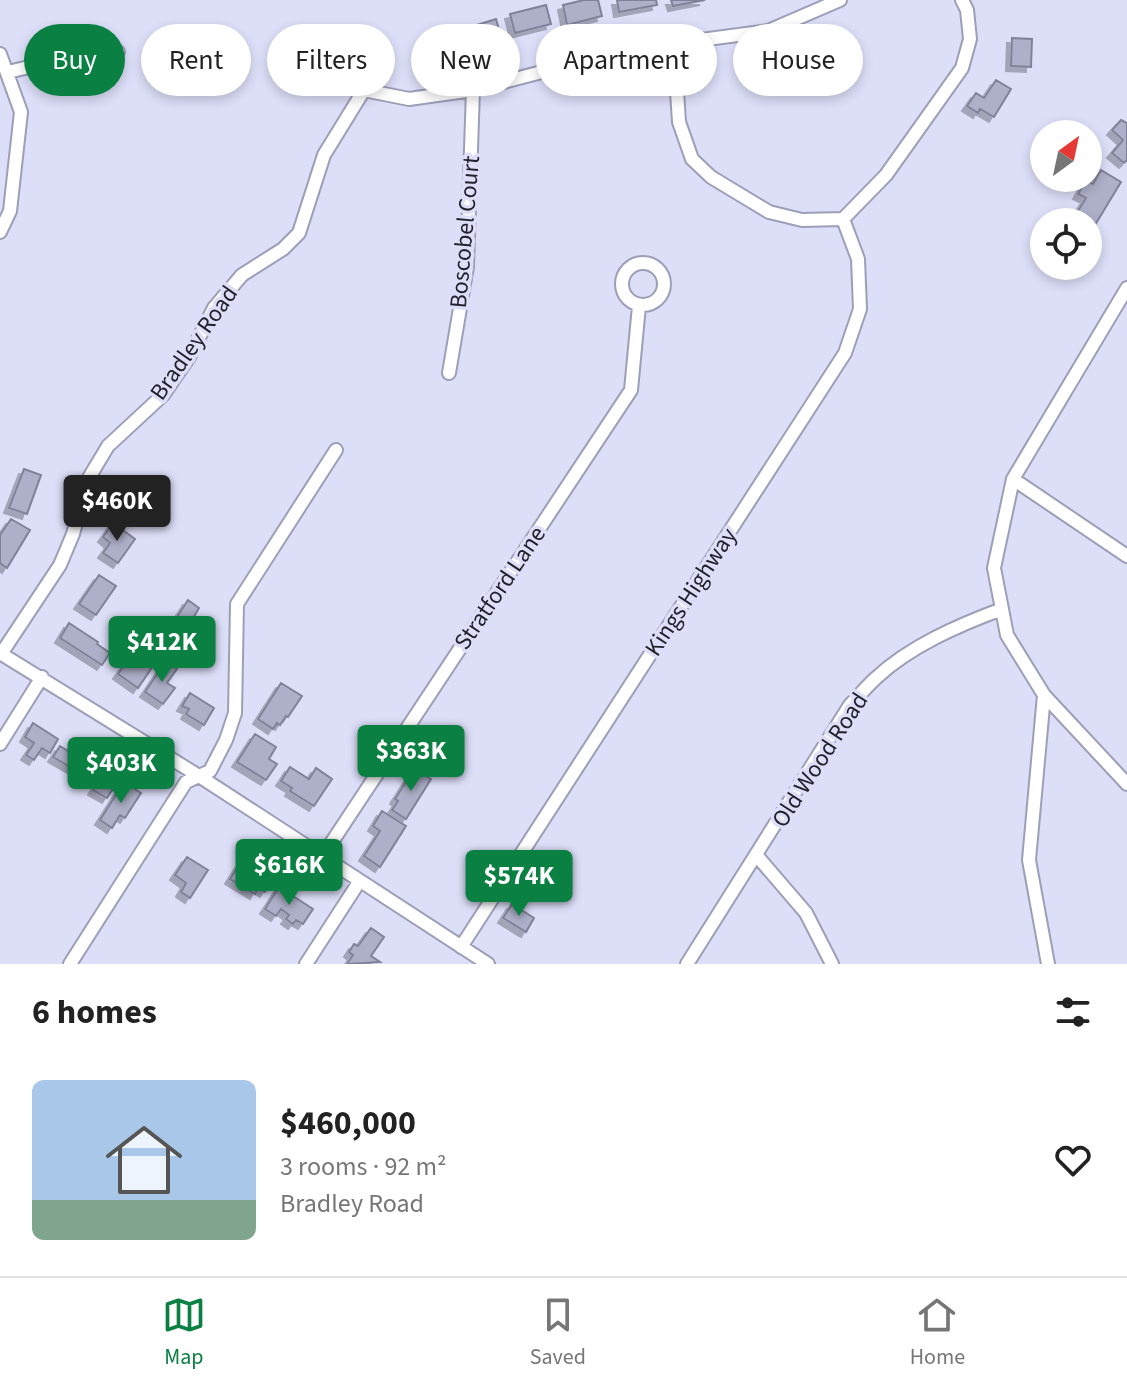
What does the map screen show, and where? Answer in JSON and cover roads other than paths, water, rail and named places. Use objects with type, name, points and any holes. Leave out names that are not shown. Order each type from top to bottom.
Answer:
[{"type":"street","name":"Bradley Road","points":[[717,39],[768,31],[840,0]]},
{"type":"street","points":[[677,96],[679,122],[692,159],[711,177],[769,212],[802,220],[843,219],[886,175],[962,68],[970,39],[967,10],[962,0]]},
{"type":"street","points":[[0,54],[21,112],[10,211],[0,232]]},
{"type":"street","points":[[8,72],[24,69]]},
{"type":"street","name":"Bradley Road","points":[[0,654],[60,565],[73,534],[87,481],[108,446],[163,395],[189,357],[214,308],[242,275],[283,249],[299,233],[324,155],[364,90],[409,99],[430,96]]},
{"type":"street","name":"Boscobel Court","points":[[449,373],[467,267],[473,96]]},
{"type":"street","points":[[0,180],[14,184]]},
{"type":"street","name":"Kings Highway","points":[[461,947],[845,353],[860,309],[858,259],[843,219]]},
{"type":"street","points":[[1127,288],[1013,479],[994,568],[1007,635],[1044,695],[1127,784]]},
{"type":"street","name":"Stratford Lane","points":[[322,857],[631,390],[639,306]]},
{"type":"street","points":[[70,964],[186,782],[210,771],[226,740],[235,713],[237,604],[336,450]]},
{"type":"street","points":[[1013,479],[1127,556]]},
{"type":"street","name":"Old Wood Road","points":[[687,964],[850,705],[877,676],[925,644],[1002,609]]},
{"type":"street","points":[[0,654],[199,776],[488,964]]},
{"type":"street","points":[[0,744],[42,677]]},
{"type":"street","points":[[1044,695],[1029,860],[1048,964]]},
{"type":"street","points":[[757,856],[806,913],[832,964]]},
{"type":"street","points":[[306,964],[359,882]]}]
